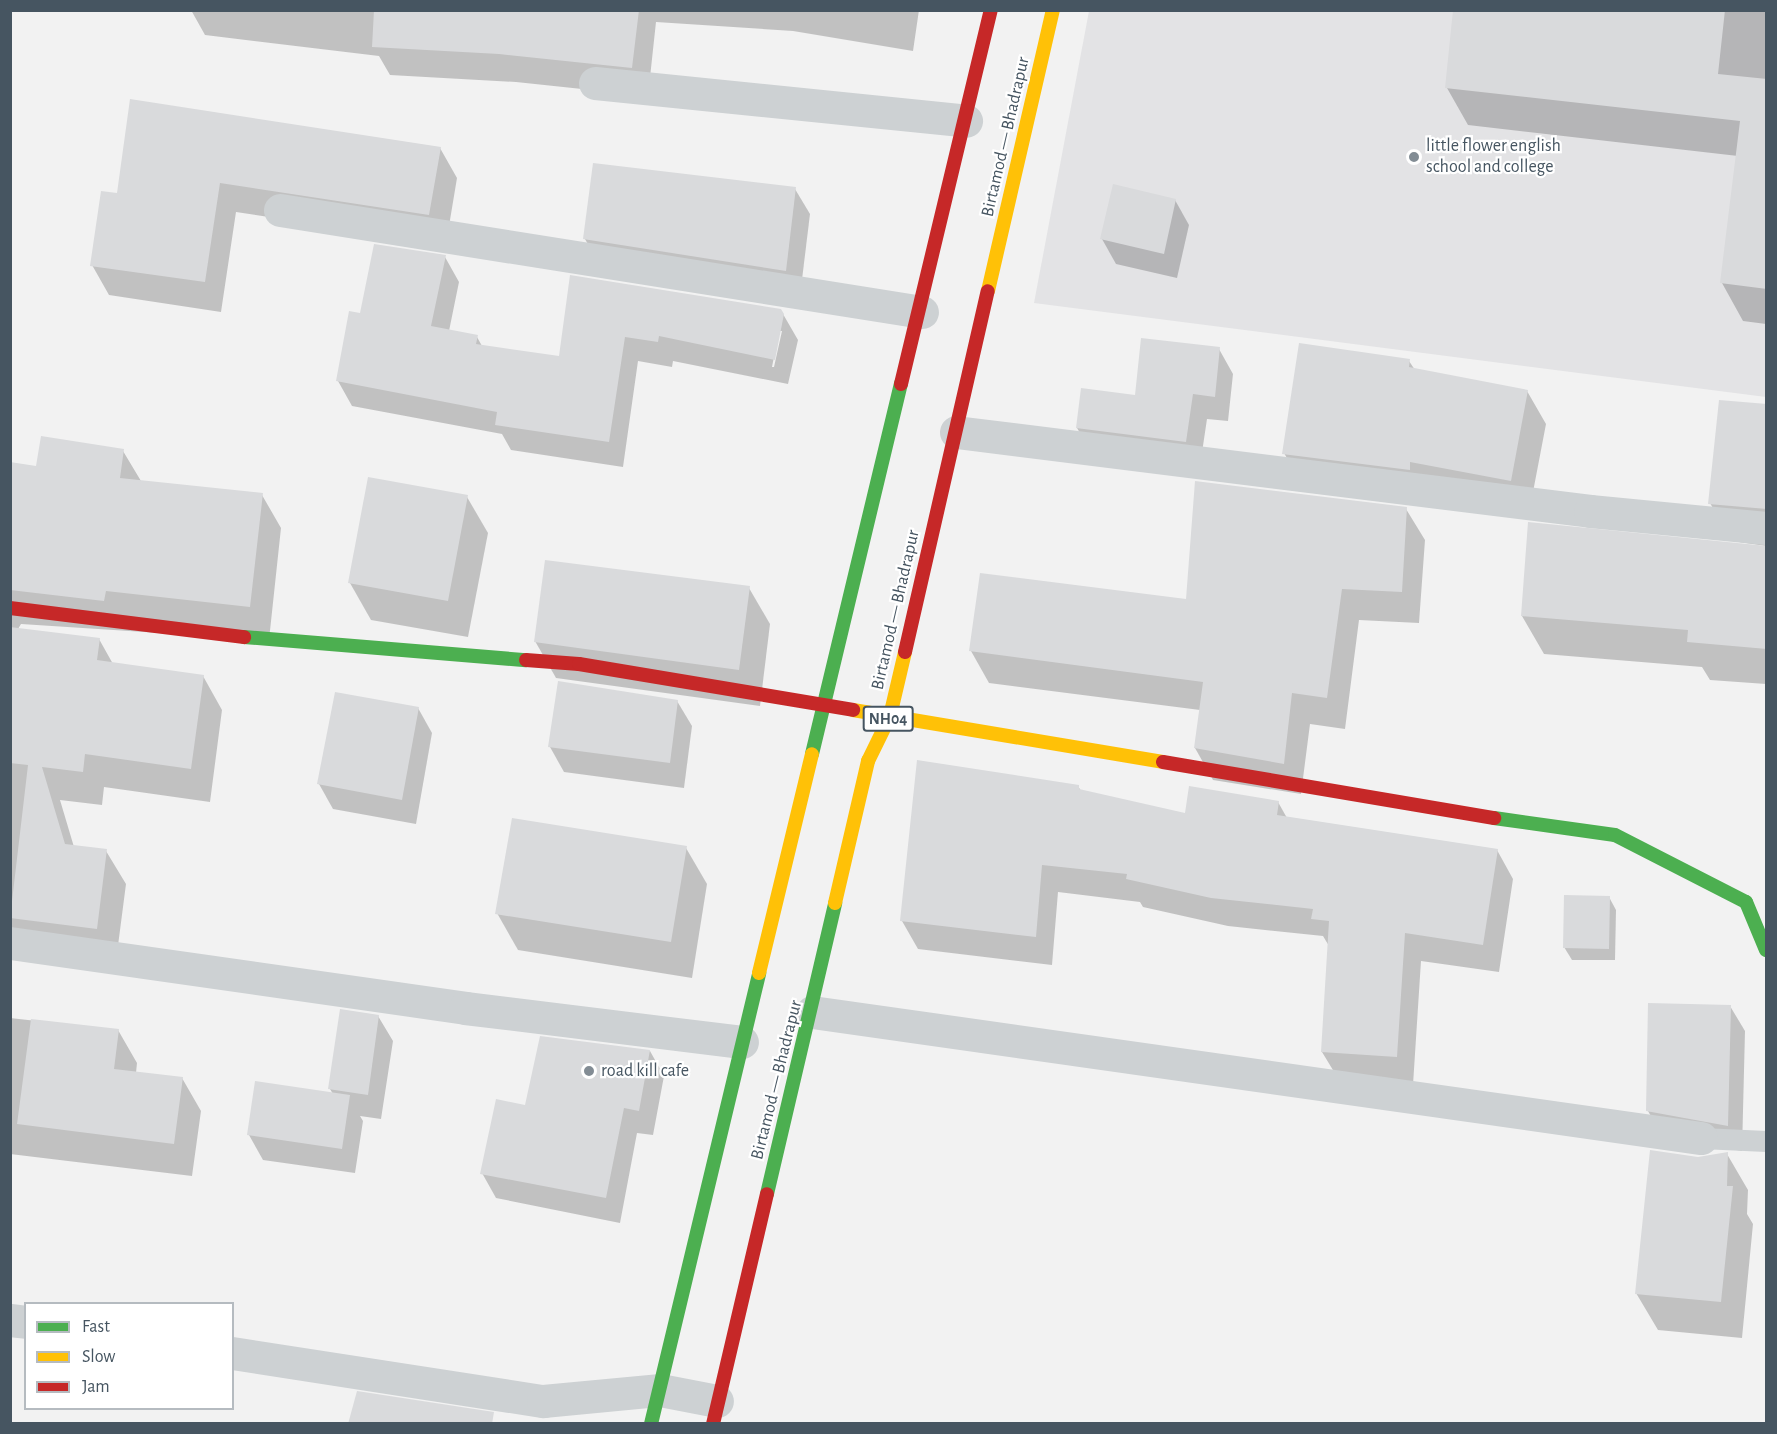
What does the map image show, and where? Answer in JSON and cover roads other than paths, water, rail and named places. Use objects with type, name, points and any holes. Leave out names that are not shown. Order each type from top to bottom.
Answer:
[{"type":"main road","points":[[651,1424],[742,1042],[775,915],[821,705],[922,312],[991,10]]},
{"type":"main road","name":"Birtamod — Bhadrapur","points":[[715,1412],[812,1012],[868,761],[890,716],[1053,10]]},
{"type":"main road","points":[[10,608],[267,640],[579,664],[1615,835],[1746,902],[1767,950]]},
{"type":"street","points":[[595,83],[966,122]]},
{"type":"street","points":[[280,210],[922,312]]},
{"type":"street","points":[[956,432],[1578,510],[1767,528]]},
{"type":"street","points":[[10,943],[465,1008],[742,1042]]},
{"type":"street","points":[[812,1012],[1701,1138]]},
{"type":"street","points":[[234,1353],[543,1401],[660,1390],[715,1412]]},
{"type":"lane","points":[[1701,1138],[1767,1141]]},
{"type":"place","name":"little flower english school and college","points":[[1414,157]]},
{"type":"place","name":"road kill cafe","points":[[589,1071]]}]
